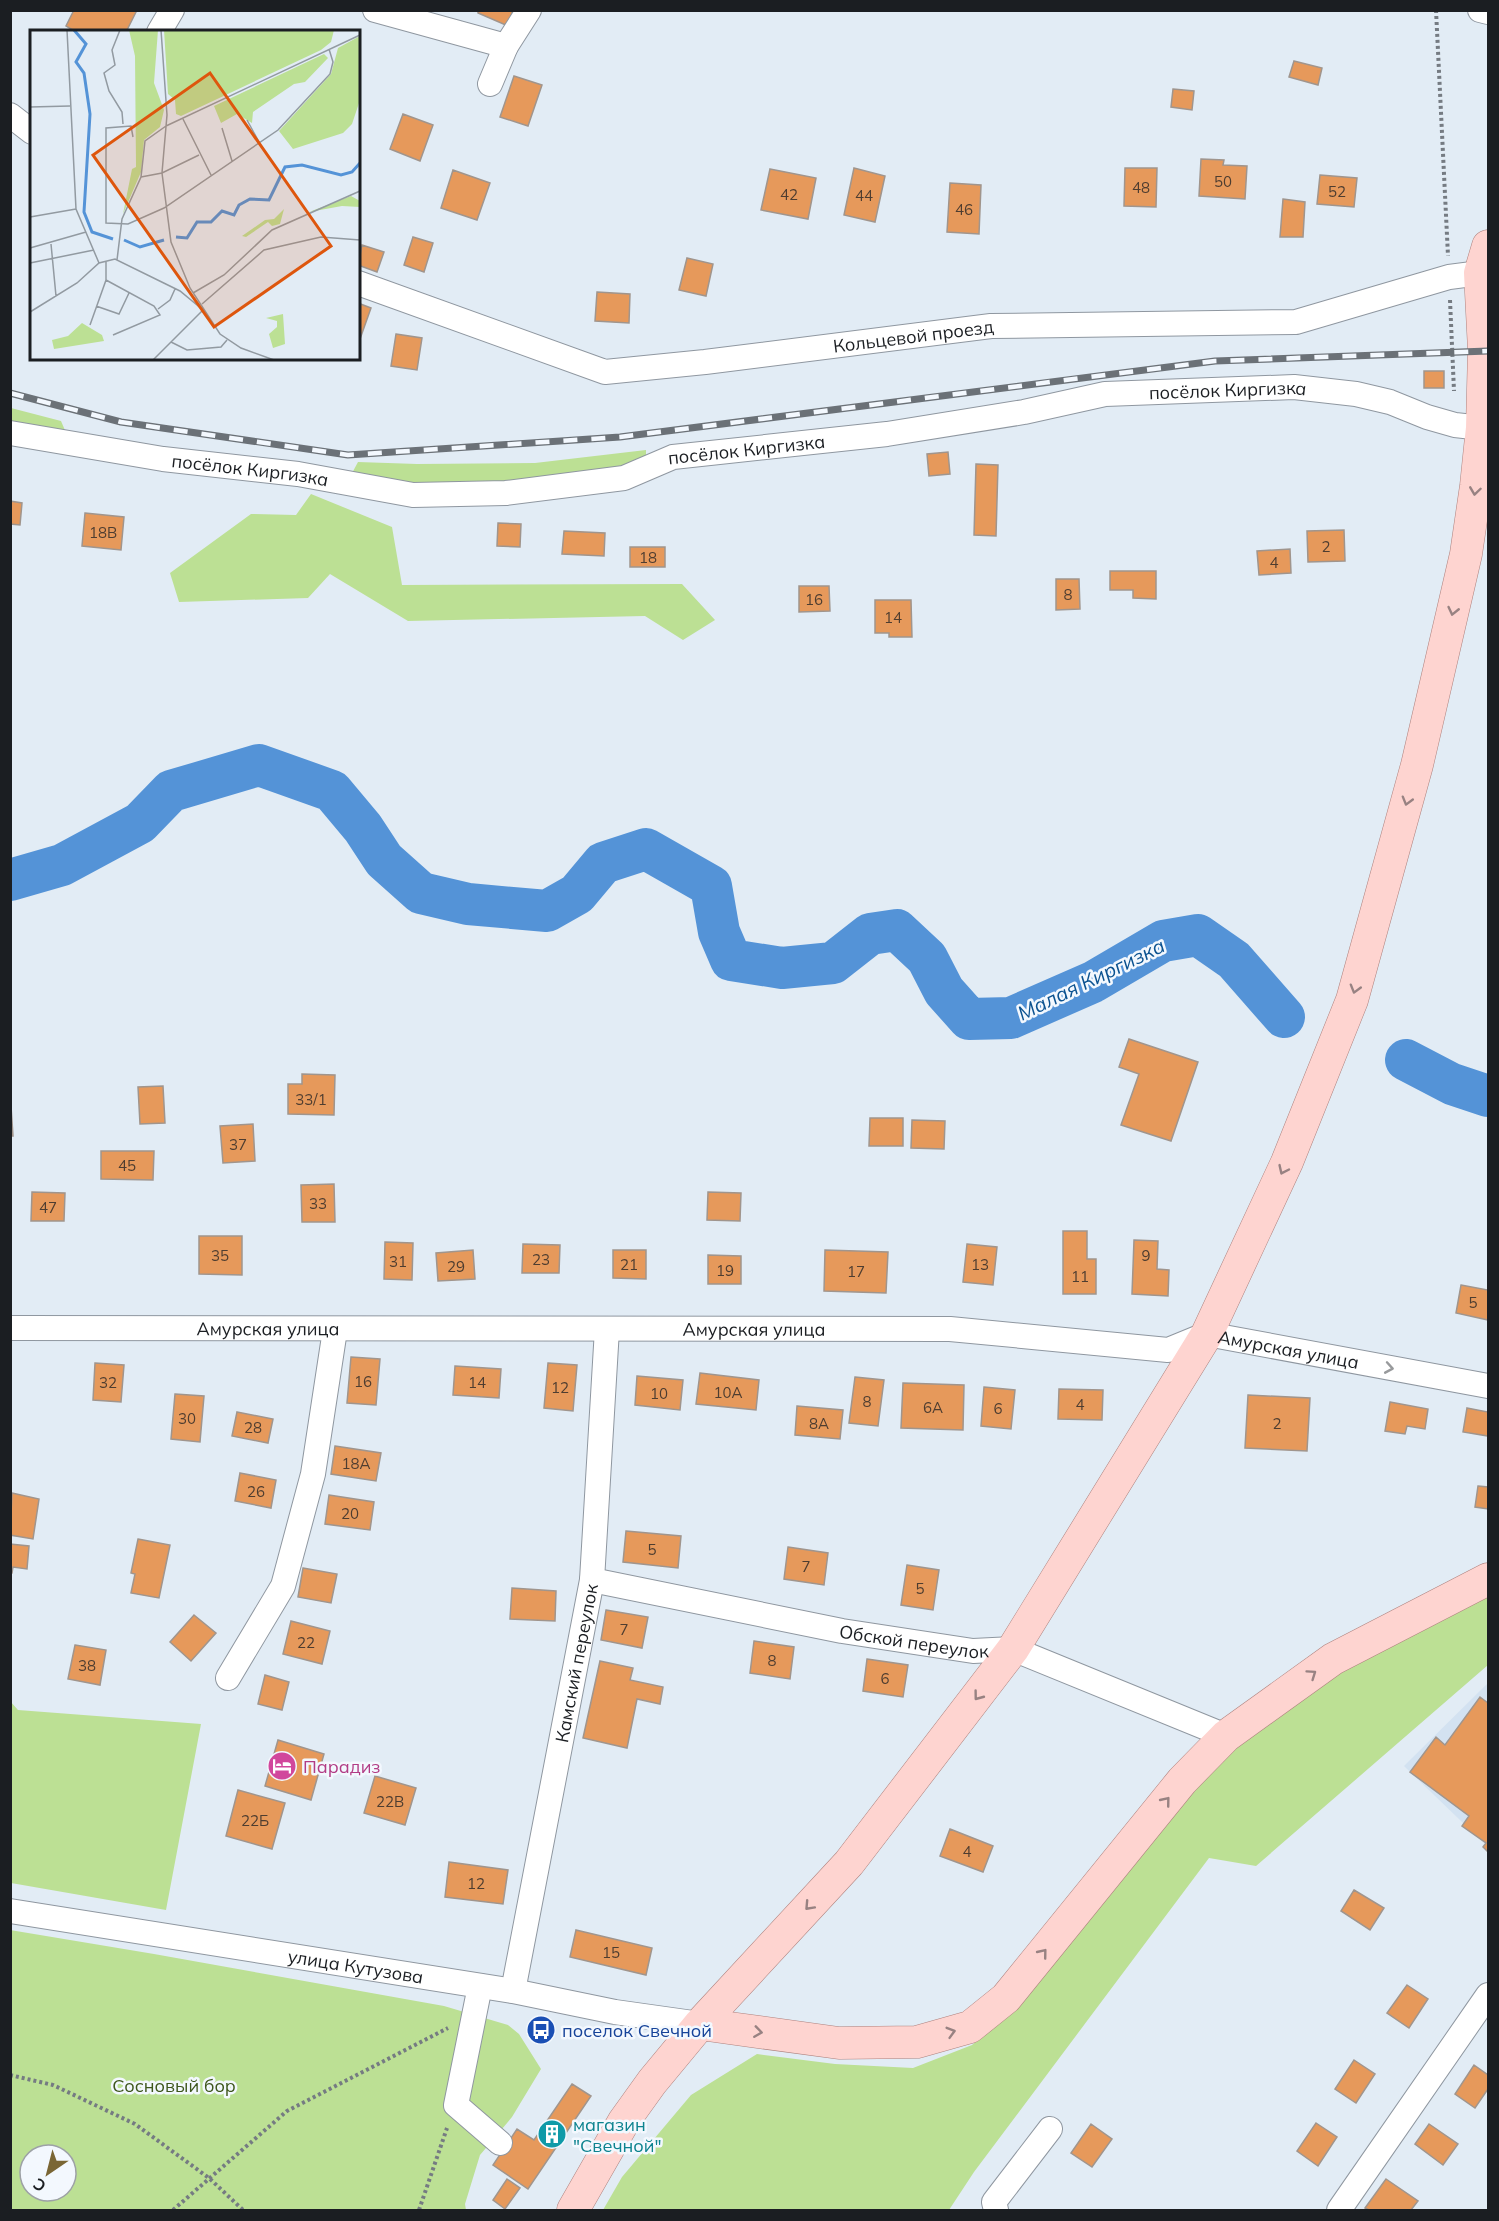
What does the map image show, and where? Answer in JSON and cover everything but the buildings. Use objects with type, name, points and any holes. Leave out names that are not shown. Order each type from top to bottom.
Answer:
[{"type":"main road","points":[[573,2211],[624,2121],[652,2082],[700,2024],[849,1863],[1013,1649],[1207,1334],[1287,1162],[1352,1000],[1417,765],[1466,554],[1468,426],[1484,350],[1484,259]]},
{"type":"main road","points":[[1466,554],[1488,519]]},
{"type":"main road","points":[[700,2024],[839,2043],[917,2042],[970,2026],[1006,1998],[1182,1781],[1226,1736],[1333,1659],[1488,1580]]},
{"type":"street","points":[[160,30],[172,10]]},
{"type":"street","points":[[375,10],[506,46]]},
{"type":"street","points":[[490,84],[506,46],[529,10]]},
{"type":"street","points":[[1480,10],[1488,12]]},
{"type":"street","points":[[10,115],[30,130]]},
{"type":"street","name":"Кольцевой проезд","points":[[360,284],[604,372],[705,362],[991,326],[1296,322],[1449,277],[1484,259]]},
{"type":"street","name":"посёлок Киргизка","points":[[10,433],[163,459],[298,474],[413,495],[506,493],[624,478],[673,457],[887,434],[1024,412],[1105,394],[1294,387],[1356,394],[1390,402],[1427,417],[1468,426]]},
{"type":"street","name":"Амурская улица","points":[[10,1328],[950,1329],[1168,1350],[1207,1334],[1488,1386]]},
{"type":"street","points":[[228,1678],[283,1586],[313,1474],[335,1329]]},
{"type":"street","name":"Камский переулок","points":[[513,1991],[592,1580],[607,1329]]},
{"type":"street","name":"Обской переулок","points":[[592,1580],[842,1631],[973,1651],[1013,1649],[1226,1736]]},
{"type":"street","name":"улица Кутузова","points":[[10,1911],[513,1991],[615,2012],[700,2024]]},
{"type":"street","points":[[480,1986],[456,2105],[500,2143]]},
{"type":"street","points":[[1339,2211],[1488,1995]]},
{"type":"street","points":[[996,2211],[994,2202],[1050,2129]]},
{"type":"path","points":[[1436,10],[1449,277],[1468,426]]},
{"type":"path","points":[[173,2211],[287,2111],[453,2025]]},
{"type":"path","points":[[10,2075],[53,2085],[135,2124],[209,2178],[243,2211]]},
{"type":"path","points":[[419,2211],[456,2105]]},
{"type":"shaded area","points":[[1488,1683],[1488,1847],[1404,1766]]},
{"type":"green space","points":[[11,408],[61,421],[67,435],[11,425]]},
{"type":"green space","points":[[646,450],[646,462],[622,473],[413,489],[351,475],[358,462],[535,463]]},
{"type":"green space","points":[[311,494],[392,527],[402,585],[682,584],[715,620],[683,640],[645,616],[408,621],[330,574],[308,598],[179,602],[170,573],[251,514],[296,515]]},
{"type":"green space","points":[[1488,1592],[1488,1665],[1256,1866],[1209,1858],[974,2172],[949,2210],[603,2210],[622,2177],[691,2095],[757,2054],[835,2064],[913,2068],[972,2045],[1021,2004],[1192,1787],[1237,1745],[1339,1668]]},
{"type":"green space","points":[[10,1701],[18,1710],[201,1724],[166,1910],[11,1883]]},
{"type":"green space","name":"Сосновый бор","points":[[10,1930],[444,2006],[508,2025],[519,2034],[541,2069],[512,2117],[480,2155],[465,2204],[466,2210],[11,2210]]},
{"type":"waterway","name":"Малая Киргизка","points":[[10,880],[62,865],[140,823],[171,791],[259,765],[332,791],[363,828],[384,860],[421,893],[468,904],[547,911],[577,894],[603,863],[646,849],[711,886],[719,932],[731,960],[782,968],[833,963],[870,934],[897,930],[927,958],[944,991],[969,1019],[1011,1018],[1093,982],[1163,941],[1198,935],[1234,960],[1284,1017]]},
{"type":"waterway","name":"Малая Киргизка","points":[[1406,1060],[1452,1084],[1488,1096]]},
{"type":"railway","points":[[10,393],[121,422],[348,455],[620,437],[1215,361],[1488,351]]},
{"type":"place","name":"Парадиз","points":[[282,1766]]},
{"type":"place","name":"поселок Свечной","points":[[541,2030]]},
{"type":"place","name":"магазин \"Свечной\"","points":[[552,2134]]}]
